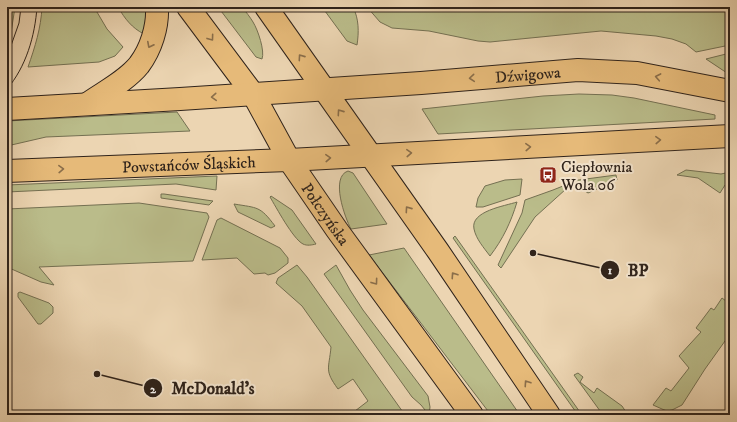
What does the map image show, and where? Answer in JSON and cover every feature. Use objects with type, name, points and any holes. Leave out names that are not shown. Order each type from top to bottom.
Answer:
[{"type":"main road","points":[[87,104],[125,78],[139,65],[153,39],[157,21],[157,7]]},
{"type":"main road","name":"Połczyńska","points":[[188,7],[253,94],[289,160],[337,230],[472,415]]},
{"type":"main road","points":[[266,7],[549,415]]},
{"type":"main road","name":"Dźwigowa","points":[[324,89],[421,83],[578,70],[637,73],[730,91]]},
{"type":"main road","points":[[7,109],[324,89]]},
{"type":"main road","points":[[370,155],[730,136]]},
{"type":"main road","name":"Powstańców Śląskich","points":[[7,171],[289,160],[370,155]]},
{"type":"green space","points":[[7,7],[15,7],[11,33],[7,43]]},
{"type":"green space","points":[[42,7],[94,7],[107,29],[123,47],[115,56],[99,62],[28,67],[37,37]]},
{"type":"green space","points":[[118,7],[145,7],[146,15],[144,34],[129,23]]},
{"type":"green space","points":[[218,7],[242,7],[252,20],[257,30],[262,46],[262,59],[256,57]]},
{"type":"green space","points":[[322,7],[353,7],[358,26],[357,45],[347,41]]},
{"type":"green space","points":[[367,7],[730,7],[730,45],[696,52],[686,44],[672,39],[601,31],[490,42],[478,41],[429,31],[392,28],[380,22]]},
{"type":"green space","points":[[730,53],[730,75],[706,59]]},
{"type":"green space","points":[[579,94],[612,95],[634,98],[715,115],[715,119],[438,134],[422,109],[543,96]]},
{"type":"green space","points":[[177,112],[190,131],[46,137],[7,146],[7,121]]},
{"type":"green space","points":[[686,170],[721,174],[730,172],[730,189],[725,185],[720,193],[698,178],[677,175]]},
{"type":"green space","points":[[348,171],[353,173],[387,224],[351,229],[345,216],[339,189],[340,181],[343,175]]},
{"type":"green space","points":[[616,175],[617,180],[588,193],[571,181]]},
{"type":"green space","points":[[217,176],[216,190],[176,184],[7,192],[7,185]]},
{"type":"green space","points":[[522,179],[520,195],[483,207],[476,207],[478,198],[485,186],[505,180]]},
{"type":"green space","points":[[563,186],[566,189],[535,217],[501,268],[498,265],[522,213],[525,200]]},
{"type":"green space","points":[[161,194],[213,201],[209,205],[161,198]]},
{"type":"green space","points":[[271,196],[292,210],[316,244],[303,244],[294,236],[270,197]]},
{"type":"green space","points":[[517,202],[506,230],[490,256],[476,236],[474,223],[477,218],[490,210]]},
{"type":"green space","points":[[139,203],[207,213],[209,217],[193,261],[39,267],[54,285],[41,282],[7,267],[7,209]]},
{"type":"green space","points":[[234,204],[254,207],[262,211],[275,226],[271,228],[238,212]]},
{"type":"green space","points":[[221,218],[280,248],[288,258],[288,263],[275,273],[268,275],[265,273],[254,274],[237,258],[202,260],[217,220]]},
{"type":"green space","points":[[455,236],[582,415],[578,415],[453,238]]},
{"type":"green space","points":[[404,248],[520,415],[491,415],[369,255]]},
{"type":"green space","points":[[297,265],[405,415],[359,415],[355,411],[368,401],[353,379],[338,389],[331,378],[328,369],[331,347],[302,306],[276,283],[278,278]]},
{"type":"green space","points":[[336,265],[363,310],[428,396],[430,407],[429,415],[412,397],[324,274]]},
{"type":"green space","points":[[20,292],[49,303],[53,307],[53,313],[41,324],[38,324],[18,297],[18,293]]},
{"type":"green space","points":[[722,298],[730,304],[730,334],[682,405],[667,411],[653,405],[666,388],[671,391],[689,368],[679,356],[701,332],[696,328],[711,308],[714,310]]},
{"type":"green space","points":[[578,373],[583,377],[580,382],[594,393],[597,388],[622,406],[628,415],[603,415],[574,375]]},
{"type":"tram line","points":[[7,57],[19,23],[21,7]]},
{"type":"tram line","points":[[7,89],[19,71],[28,51],[32,40],[37,7]]},
{"type":"place","name":"Ciepłownia Wola 06","points":[[548,175]]},
{"type":"place","name":"BP","points":[[533,253]]},
{"type":"place","name":"McDonald's","points":[[97,374]]}]
